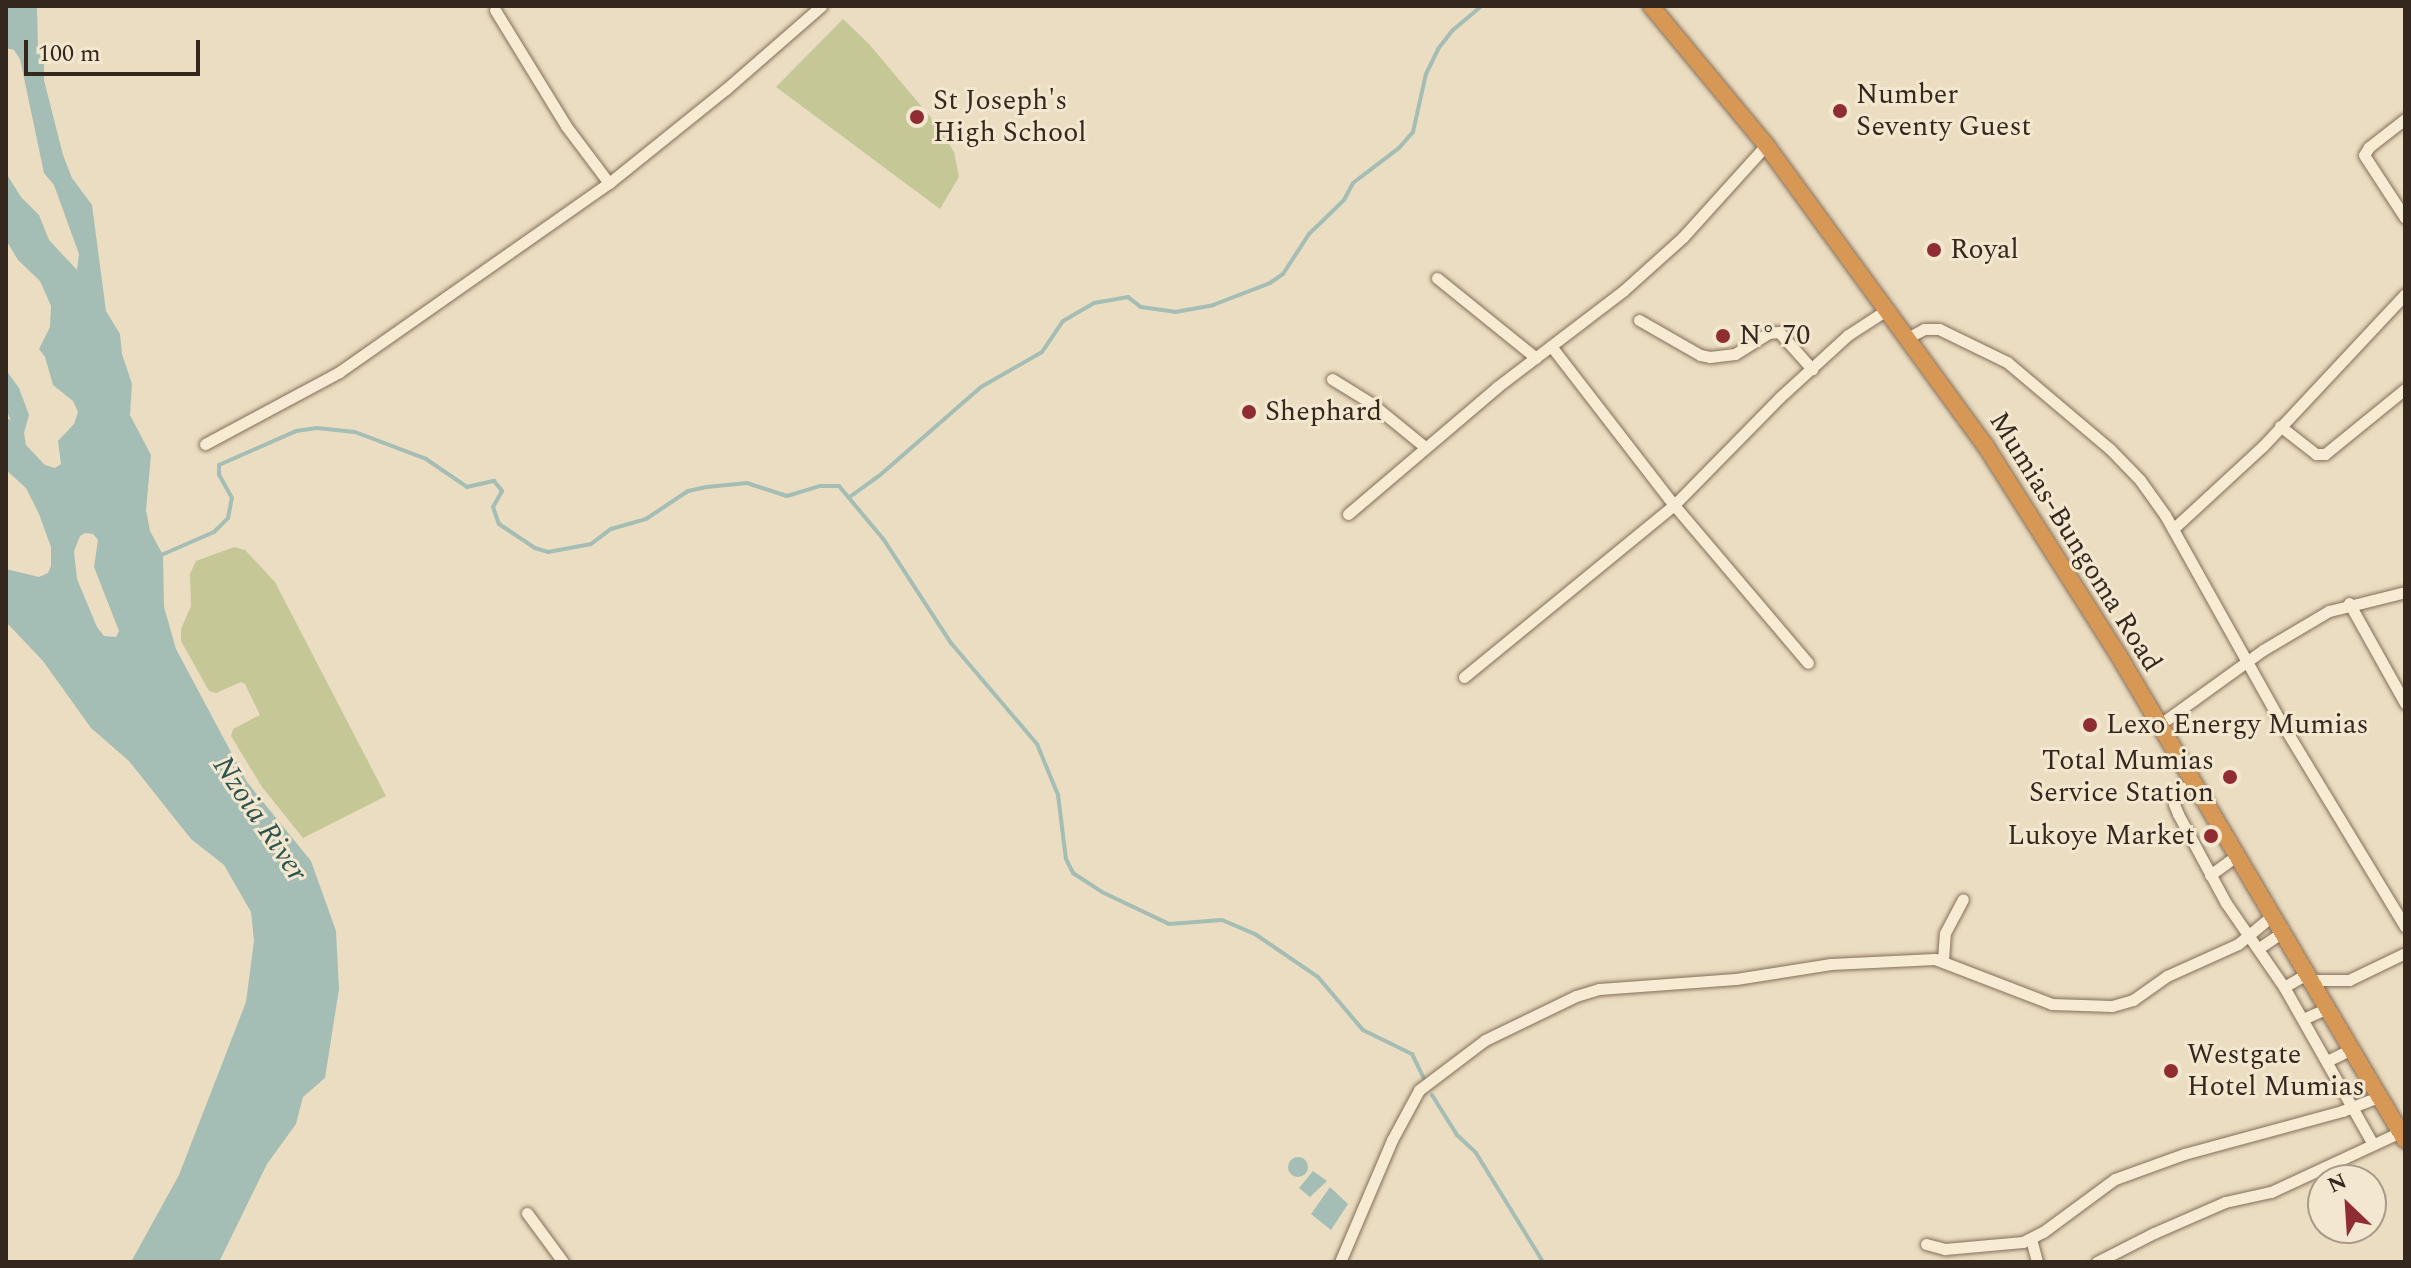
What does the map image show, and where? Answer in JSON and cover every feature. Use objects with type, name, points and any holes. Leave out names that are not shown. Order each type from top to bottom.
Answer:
[{"type":"highway","name":"Mumias-Bungoma Road","points":[[1651,6],[1766,145],[1909,337],[2030,515],[2238,855],[2403,1136]]},
{"type":"street","points":[[205,444],[339,372],[609,183],[726,89],[821,6]]},
{"type":"street","points":[[495,10],[566,126],[609,183]]},
{"type":"street","points":[[2405,119],[2369,147],[2364,155],[2405,218]]},
{"type":"street","points":[[1348,514],[1425,447],[1623,291],[1672,248],[1766,145]]},
{"type":"street","points":[[1437,278],[1536,358]]},
{"type":"street","points":[[2173,529],[2280,426],[2405,294]]},
{"type":"street","points":[[1464,677],[1674,505],[1848,335],[1888,309]]},
{"type":"street","points":[[1639,320],[1700,355],[1710,357],[1744,351],[1776,331],[1812,369]]},
{"type":"street","points":[[1909,337],[1924,329],[1939,329],[2007,362],[2110,449],[2140,480],[2173,529],[2405,927]]},
{"type":"street","points":[[1551,346],[1674,505],[1808,663]]},
{"type":"street","points":[[1332,379],[1371,403],[1425,447]]},
{"type":"street","points":[[2280,426],[2316,454],[2329,453],[2405,389]]},
{"type":"street","points":[[2159,725],[2288,635],[2349,603],[2405,592]]},
{"type":"street","points":[[2349,603],[2405,703]]},
{"type":"street","points":[[2193,781],[2177,794],[2174,804],[2210,875],[2284,987],[2373,1144]]},
{"type":"street","points":[[2210,875],[2238,855]]},
{"type":"street","points":[[1943,960],[1945,933],[1963,899]]},
{"type":"street","points":[[1340,1262],[1414,1096],[1485,1040],[1555,1005],[1599,989],[1736,979],[1831,964],[1943,960],[2052,1004],[2112,1006],[2133,1000],[2167,976],[2218,955],[2250,935],[2273,915]]},
{"type":"street","points":[[2259,948],[2283,932]]},
{"type":"street","points":[[2284,987],[2310,976],[2349,980],[2405,953]]},
{"type":"street","points":[[2303,1019],[2328,1008]]},
{"type":"street","points":[[2327,1061],[2352,1049]]},
{"type":"street","points":[[1926,1244],[1945,1249],[2013,1244],[2031,1239],[2115,1179],[2184,1154],[2351,1108],[2379,1097]]},
{"type":"street","points":[[2097,1262],[2215,1206],[2271,1192],[2373,1144],[2403,1136]]},
{"type":"street","points":[[527,1213],[563,1262]]},
{"type":"street","points":[[2031,1239],[2037,1262]]},
{"type":"green space","points":[[843,19],[869,44],[938,126],[954,152],[959,177],[940,209],[776,87]]},
{"type":"green space","points":[[234,547],[245,550],[275,582],[386,796],[303,838],[262,787],[231,736],[233,729],[260,715],[245,684],[241,682],[216,693],[209,691],[181,641],[181,629],[191,606],[190,574],[196,561]]},
{"type":"water","name":"Nzoia River","points":[[6,6],[37,6],[38,51],[44,65],[44,80],[63,155],[72,178],[92,205],[106,311],[120,334],[122,354],[132,384],[130,415],[151,455],[146,510],[150,531],[163,555],[164,607],[176,649],[247,782],[311,861],[336,931],[339,989],[325,1078],[303,1097],[296,1124],[267,1164],[219,1262],[131,1262],[179,1175],[246,1002],[254,941],[251,912],[224,865],[191,839],[129,761],[91,728],[43,661],[6,622],[6,569],[39,577],[48,573],[51,547],[26,488],[6,470],[6,418],[11,420],[6,410],[6,370],[19,388],[29,415],[24,433],[26,445],[45,465],[55,468],[61,464],[58,441],[74,424],[78,412],[73,401],[53,385],[45,357],[39,349],[50,327],[51,306],[40,281],[18,260],[6,240],[6,173],[21,197],[39,215],[49,240],[77,270],[79,254],[54,185],[44,173],[20,59],[14,50],[6,48]],"holes":[[[93,534],[98,540],[94,567],[119,631],[116,637],[104,636],[97,627],[77,579],[74,551],[80,536]]]},
{"type":"water","points":[[1298,1157],[1305,1160],[1308,1167],[1305,1174],[1298,1177],[1291,1174],[1288,1167],[1291,1160]]},
{"type":"water","points":[[1313,1171],[1327,1181],[1310,1197],[1299,1188]]},
{"type":"water","points":[[1330,1187],[1348,1204],[1331,1230],[1311,1214]]},
{"type":"waterway","points":[[851,496],[879,476],[981,387],[1042,352],[1063,321],[1094,303],[1128,297],[1141,307],[1175,312],[1213,305],[1270,283],[1283,274],[1309,234],[1344,200],[1353,183],[1399,148],[1413,132],[1426,74],[1438,49],[1453,30],[1482,6]]},
{"type":"waterway","points":[[159,556],[214,532],[228,518],[232,498],[219,475],[219,465],[296,431],[317,428],[355,432],[426,459],[467,487],[494,481],[502,491],[493,507],[499,524],[535,548],[548,552],[591,544],[611,529],[646,519],[688,491],[747,483],[787,496],[820,486],[839,486],[884,540],[951,643],[1037,744],[1058,795],[1066,859],[1073,873],[1102,892],[1169,924],[1222,920],[1255,934],[1318,977],[1363,1030],[1412,1054],[1424,1079]]},
{"type":"waterway","points":[[1432,1095],[1457,1135],[1476,1153],[1543,1262]]},
{"type":"place","name":"Number Seventy Guest","points":[[1840,111]]},
{"type":"place","name":"St Joseph's High School","points":[[917,117]]},
{"type":"place","name":"Royal","points":[[1934,250]]},
{"type":"place","name":"N° 70","points":[[1723,336]]},
{"type":"place","name":"Shephard","points":[[1249,412]]},
{"type":"place","name":"Lexo Energy Mumias","points":[[2090,725]]},
{"type":"place","name":"Total Mumias Service Station","points":[[2230,777]]},
{"type":"place","name":"Lukoye Market","points":[[2211,836]]},
{"type":"place","name":"Westgate Hotel Mumias","points":[[2171,1071]]}]
